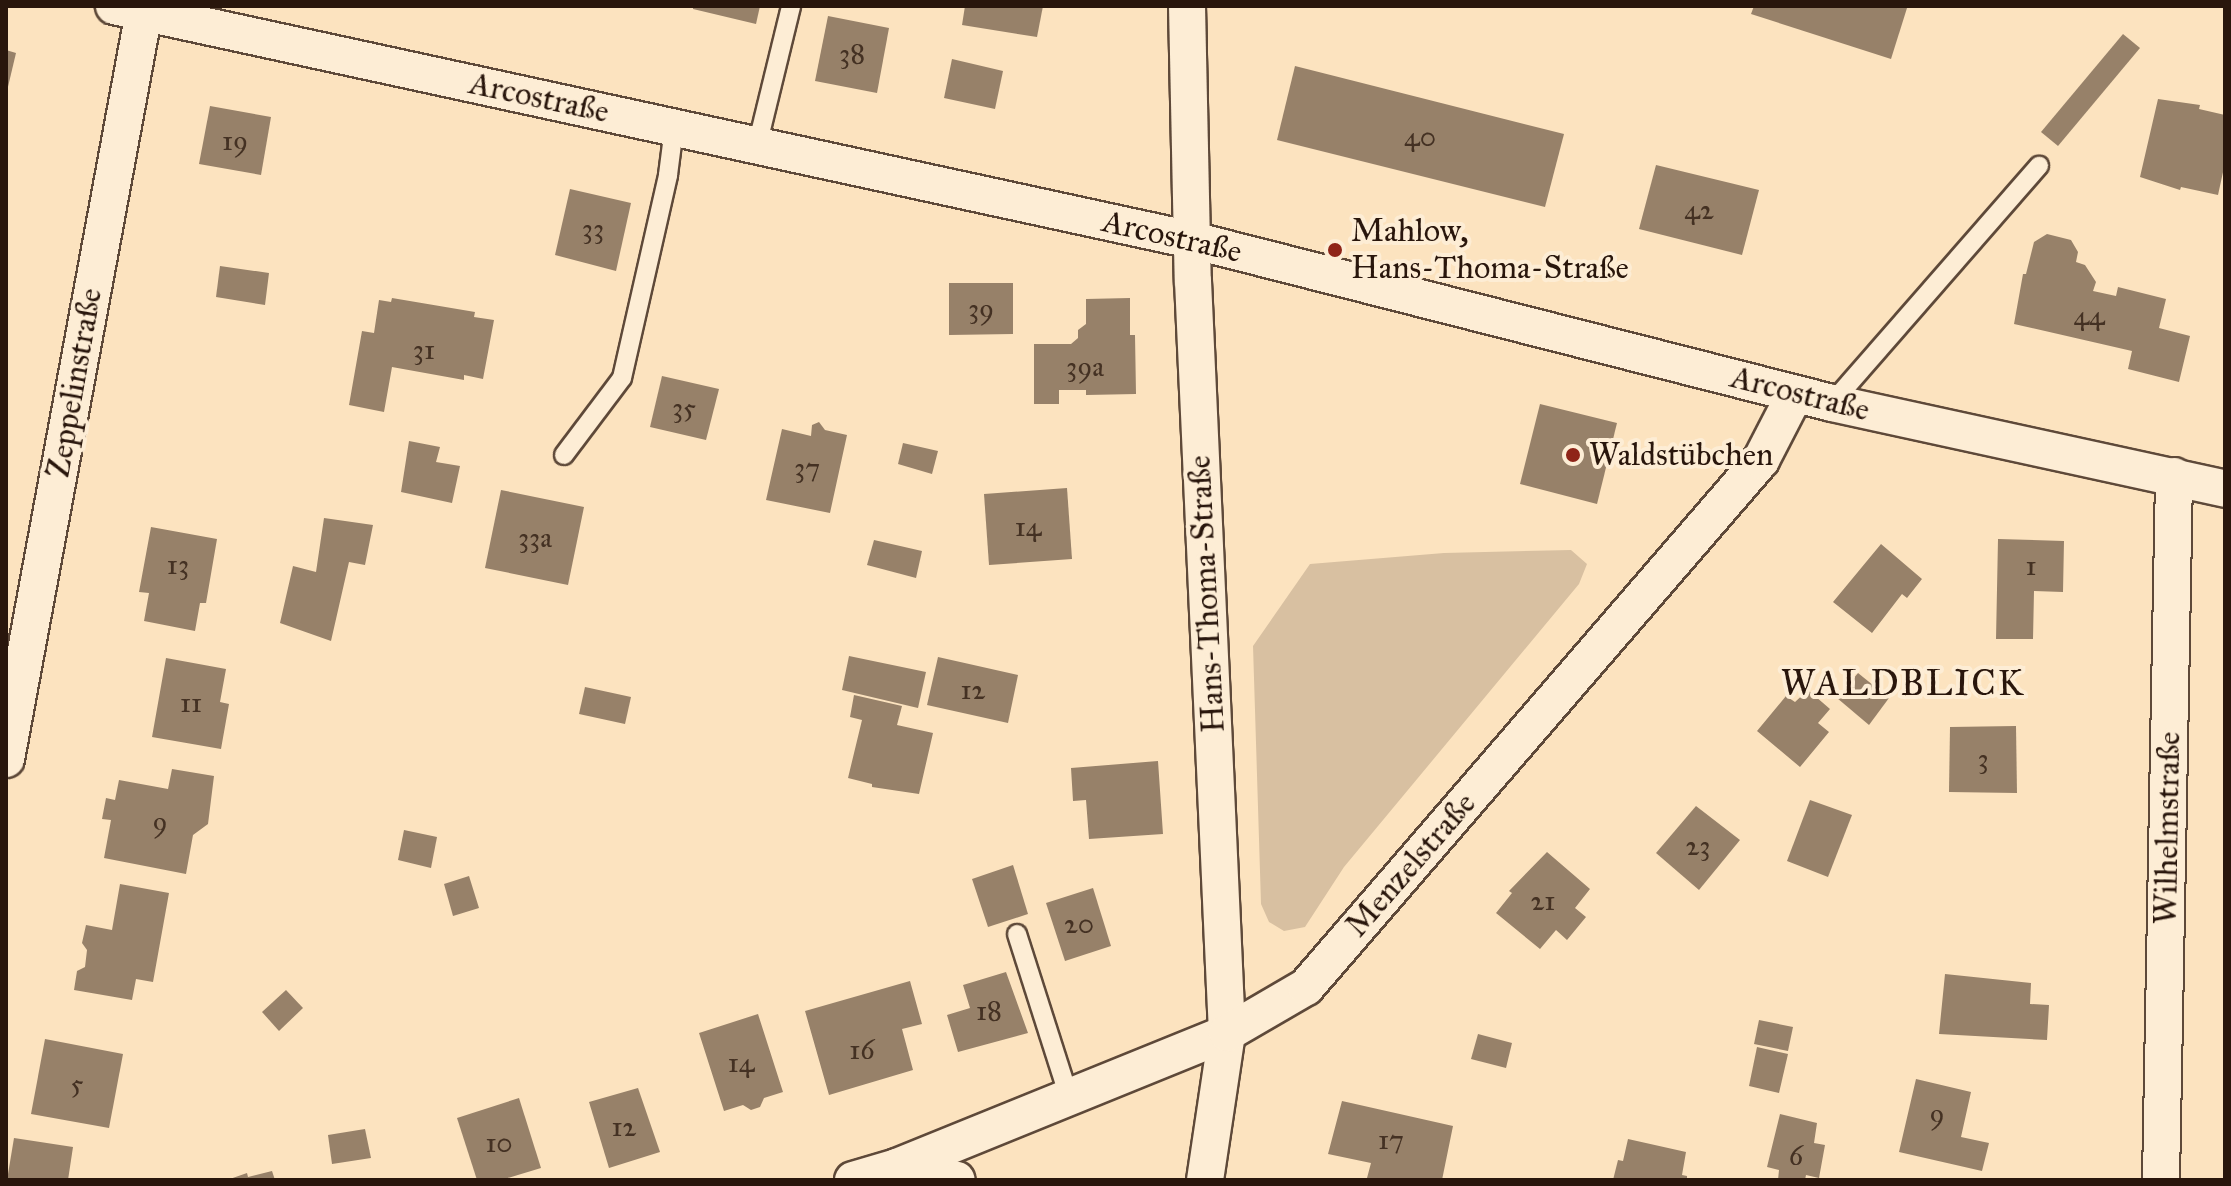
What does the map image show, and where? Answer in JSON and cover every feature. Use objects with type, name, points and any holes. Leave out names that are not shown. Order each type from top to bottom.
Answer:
[{"type":"street","name":"Hans-Thoma-Straße","points":[[1187,6],[1192,240],[1227,1033],[1205,1180]]},
{"type":"street","name":"Arcostraße","points":[[134,8],[1192,240],[1832,403],[2225,489]]},
{"type":"street","name":"Zeppelinstraße","points":[[6,759],[134,8]]},
{"type":"street","name":"Menzelstraße","points":[[853,1180],[897,1167],[1227,1033],[1306,987],[1761,460],[1795,394]]},
{"type":"street","name":"Wilhelmstraße","points":[[2161,1180],[2174,476]]},
{"type":"street","name":"Menzelstraße","points":[[897,1167],[957,1180]]},
{"type":"lane","points":[[757,146],[791,6]]},
{"type":"lane","points":[[564,455],[622,378],[668,175],[674,128]]},
{"type":"lane","points":[[1832,403],[2039,166]]},
{"type":"lane","points":[[1017,934],[1069,1097]]},
{"type":"shaded area","points":[[1571,550],[1587,564],[1579,584],[1344,867],[1305,927],[1284,931],[1269,922],[1261,904],[1253,646],[1310,564],[1444,553]]},
{"type":"building","points":[[693,6],[760,6],[756,24],[693,9]]},
{"type":"building","points":[[965,6],[1043,6],[1037,37],[962,25]]},
{"type":"building","points":[[1754,6],[1907,8],[1891,59],[1751,14]]},
{"type":"building","points":[[828,16],[889,28],[877,93],[815,81]]},
{"type":"building","points":[[2123,34],[2140,48],[2058,146],[2041,132]]},
{"type":"building","points":[[6,50],[16,53],[7,91],[6,91]]},
{"type":"building","points":[[952,59],[1003,71],[995,109],[944,98]]},
{"type":"building","points":[[1295,66],[1564,134],[1545,207],[1277,140]]},
{"type":"building","points":[[2158,99],[2200,105],[2199,109],[2225,115],[2225,163],[2218,195],[2181,187],[2180,190],[2140,177]]},
{"type":"building","points":[[210,106],[271,117],[261,175],[199,164]]},
{"type":"building","points":[[1656,165],[1759,190],[1742,255],[1639,229]]},
{"type":"building","points":[[570,189],[631,203],[616,271],[555,255]]},
{"type":"building","points":[[2047,234],[2071,240],[2078,252],[2076,262],[2085,265],[2096,282],[2093,291],[2116,296],[2118,287],[2166,299],[2159,328],[2190,336],[2179,382],[2128,369],[2132,351],[2014,324],[2023,274],[2026,274],[2034,242]]},
{"type":"building","points":[[220,266],[269,273],[265,305],[216,297]]},
{"type":"building","points":[[949,283],[1013,283],[1013,334],[949,335]]},
{"type":"building","points":[[392,298],[475,312],[474,317],[494,320],[483,379],[464,375],[464,380],[392,367],[384,412],[349,405],[362,331],[374,333],[379,300],[391,302]]},
{"type":"building","points":[[1130,298],[1130,335],[1135,335],[1136,394],[1086,395],[1086,390],[1059,390],[1059,404],[1034,404],[1034,344],[1071,344],[1078,338],[1078,330],[1086,324],[1086,299]]},
{"type":"building","points":[[662,376],[719,389],[706,440],[650,427]]},
{"type":"building","points":[[1540,404],[1617,423],[1597,504],[1520,484]]},
{"type":"building","points":[[819,422],[825,430],[847,435],[830,513],[766,500],[782,429],[811,436],[812,425]]},
{"type":"building","points":[[409,441],[440,447],[436,462],[460,466],[452,503],[401,492]]},
{"type":"building","points":[[903,443],[938,451],[932,474],[898,464]]},
{"type":"building","points":[[1067,488],[1072,559],[989,565],[984,494]]},
{"type":"building","points":[[501,490],[584,507],[568,585],[485,568]]},
{"type":"building","points":[[324,518],[373,525],[365,565],[349,562],[331,641],[280,623],[293,566],[316,572]]},
{"type":"building","points":[[151,527],[217,539],[206,603],[200,603],[195,631],[144,621],[149,593],[139,592]]},
{"type":"building","points":[[1998,539],[2064,541],[2063,592],[2034,591],[2033,639],[1996,639]]},
{"type":"building","points":[[874,540],[922,551],[916,578],[867,565]]},
{"type":"building","points":[[1881,544],[1922,579],[1907,598],[1902,594],[1872,633],[1833,602]]},
{"type":"building","points":[[849,656],[926,672],[918,708],[842,690]]},
{"type":"building","points":[[938,657],[1018,675],[1008,723],[927,705]]},
{"type":"building","points":[[166,658],[226,669],[220,702],[229,704],[221,749],[152,737]]},
{"type":"building","points":[[1858,673],[1889,698],[1869,725],[1837,698]]},
{"type":"building","points":[[585,687],[631,697],[625,724],[579,714]]},
{"type":"building","points":[[1808,690],[1830,709],[1818,723],[1829,732],[1800,767],[1757,731],[1786,696],[1795,702]]},
{"type":"building","points":[[854,695],[902,706],[897,725],[933,733],[919,794],[872,787],[872,784],[848,778],[862,720],[850,717]]},
{"type":"building","points":[[2016,726],[2017,793],[1949,792],[1950,727]]},
{"type":"building","points":[[1158,761],[1163,834],[1089,839],[1086,800],[1073,801],[1071,768]]},
{"type":"building","points":[[172,769],[214,776],[208,824],[193,835],[186,874],[104,858],[111,820],[102,819],[106,798],[115,800],[119,780],[168,789]]},
{"type":"building","points":[[1810,800],[1852,815],[1828,877],[1787,861]]},
{"type":"building","points":[[1696,806],[1740,840],[1699,890],[1656,853]]},
{"type":"building","points":[[404,830],[437,837],[431,868],[398,860]]},
{"type":"building","points":[[1547,852],[1590,889],[1575,908],[1586,917],[1567,940],[1556,930],[1540,949],[1496,913],[1512,893],[1509,891]]},
{"type":"building","points":[[1013,865],[1028,914],[988,927],[972,879]]},
{"type":"building","points":[[469,876],[479,908],[453,916],[444,884]]},
{"type":"building","points":[[120,884],[169,893],[153,982],[136,979],[132,1000],[74,990],[77,971],[85,967],[87,950],[82,943],[86,925],[112,930]]},
{"type":"building","points":[[1093,888],[1111,946],[1065,961],[1046,903]]},
{"type":"building","points":[[1006,972],[1028,1033],[958,1052],[947,1015],[970,1008],[963,985]]},
{"type":"building","points":[[1945,974],[2031,983],[2030,1004],[2049,1005],[2047,1040],[1939,1034]]},
{"type":"building","points":[[910,981],[922,1024],[902,1029],[913,1070],[829,1095],[805,1011]]},
{"type":"building","points":[[286,990],[303,1008],[279,1031],[262,1012]]},
{"type":"building","points":[[758,1014],[783,1092],[764,1098],[760,1107],[751,1110],[743,1105],[724,1111],[699,1033]]},
{"type":"building","points":[[1759,1020],[1793,1027],[1788,1051],[1754,1044]]},
{"type":"building","points":[[1478,1034],[1512,1043],[1506,1068],[1471,1059]]},
{"type":"building","points":[[45,1039],[123,1054],[109,1128],[31,1114]]},
{"type":"building","points":[[1757,1047],[1788,1054],[1779,1093],[1749,1086]]},
{"type":"building","points":[[1916,1079],[1971,1092],[1961,1137],[1989,1143],[1982,1171],[1899,1152]]},
{"type":"building","points":[[638,1088],[660,1152],[609,1168],[589,1102]]},
{"type":"building","points":[[519,1098],[541,1168],[501,1180],[477,1180],[457,1118]]},
{"type":"building","points":[[1342,1101],[1453,1126],[1442,1180],[1367,1178],[1371,1163],[1328,1154]]},
{"type":"building","points":[[1780,1114],[1817,1123],[1814,1143],[1825,1145],[1819,1178],[1806,1175],[1805,1180],[1778,1180],[1779,1170],[1767,1167]]},
{"type":"building","points":[[365,1129],[371,1158],[332,1164],[328,1135]]},
{"type":"building","points":[[14,1138],[73,1147],[68,1180],[7,1180]]},
{"type":"building","points":[[1628,1139],[1686,1152],[1682,1175],[1687,1176],[1687,1180],[1613,1180],[1618,1160],[1623,1161]]},
{"type":"building","points":[[272,1171],[275,1180],[227,1180],[247,1173],[248,1177]]},
{"type":"place","name":"Mahlow, Hans-Thoma-Straße","points":[[1335,250]]},
{"type":"place","name":"Waldstübchen","points":[[1573,455]]},
{"type":"district","name":"WALDBLICK","points":[[1903,684]]}]
